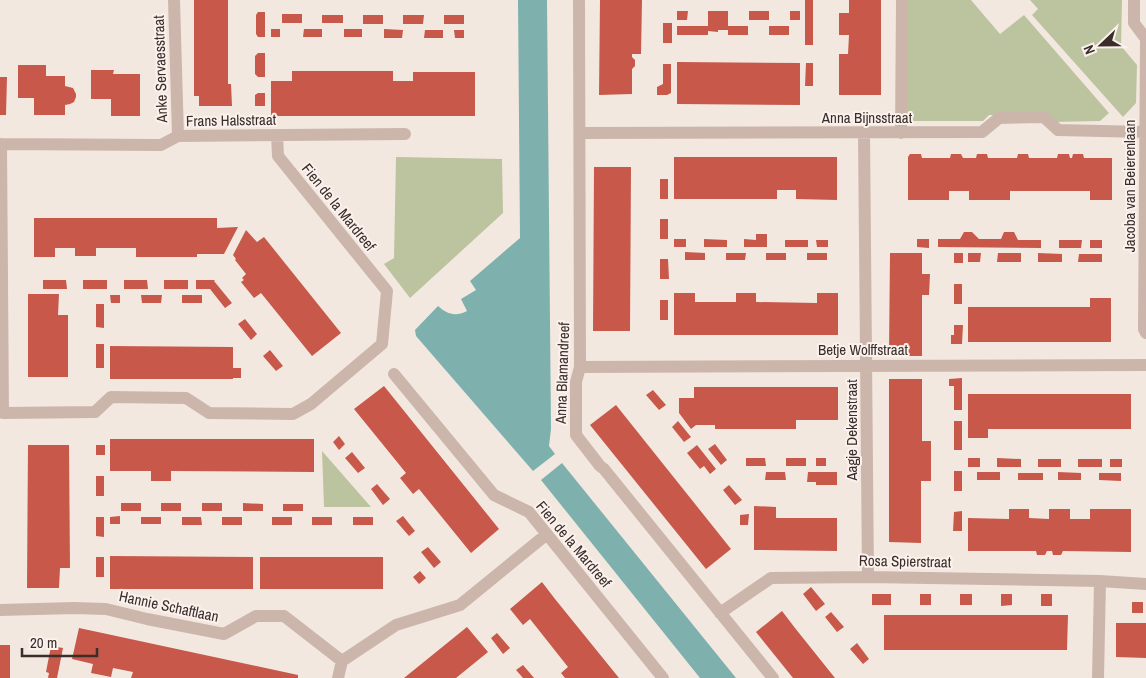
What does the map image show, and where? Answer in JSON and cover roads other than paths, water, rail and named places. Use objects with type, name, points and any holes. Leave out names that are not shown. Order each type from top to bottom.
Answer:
[{"type":"street","name":"Anke Servaesstraat","points":[[174,0],[178,136]]},
{"type":"street","name":"Anna Blamandreef","points":[[579,0],[580,367],[576,382],[576,435],[773,678]]},
{"type":"street","points":[[901,133],[902,0]]},
{"type":"street","name":"Jacoba van Beierenlaan","points":[[1134,0],[1134,23],[1146,39],[1144,328],[1146,333]]},
{"type":"street","name":"Anna Bijnsstraat","points":[[580,133],[982,132],[999,118],[1044,117],[1058,130],[1145,132]]},
{"type":"street","name":"Aagje Dekenstraat","points":[[864,133],[868,577]]},
{"type":"street","name":"Frans Halsstraat","points":[[1,144],[161,145],[178,136],[405,134]]},
{"type":"street","name":"Fien de la Mardreef","points":[[1,144],[3,413],[95,412],[111,396],[140,396],[186,398],[209,413],[293,414],[312,404],[382,344],[387,291],[278,156],[277,136]]},
{"type":"street","name":"Betje Wolffstraat","points":[[580,367],[1146,365]]},
{"type":"street","name":"Fien de la Mardreef","points":[[394,374],[494,495],[529,512],[663,678]]},
{"type":"street","points":[[338,678],[342,661],[396,625],[460,605],[546,534]]},
{"type":"street","name":"Rosa Spierstraat","points":[[720,613],[771,578],[868,577],[1100,580],[1146,584]]},
{"type":"street","points":[[1098,678],[1100,580]]},
{"type":"street","name":"Hannie Schaftlaan","points":[[0,610],[106,609],[224,634],[256,616],[284,616],[342,661]]},
{"type":"water","points":[[518,0],[547,0],[551,429],[549,446],[555,454],[533,471],[416,336],[415,330],[438,306],[451,314],[467,311],[461,299],[476,290],[470,281],[520,238]]},
{"type":"water","points":[[562,463],[736,678],[700,678],[541,480]]}]
